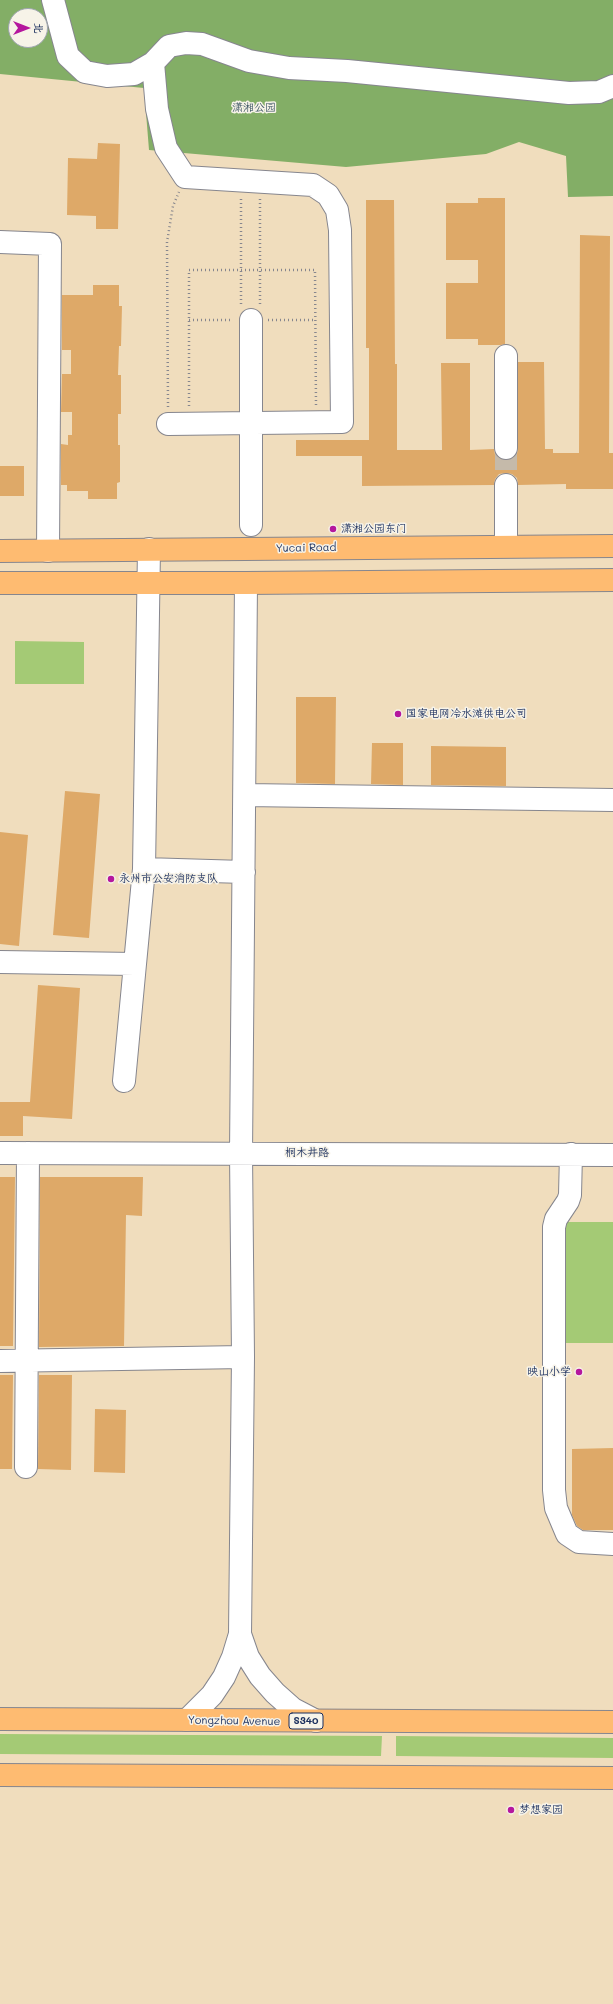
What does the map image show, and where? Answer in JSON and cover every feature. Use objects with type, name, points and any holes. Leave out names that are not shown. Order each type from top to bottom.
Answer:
[{"type":"main road","name":"Yucai Road","points":[[0,551],[613,546]]},
{"type":"main road","points":[[0,583],[246,583],[613,580]]},
{"type":"main road","name":"Yongzhou Avenue","points":[[0,1719],[316,1722],[613,1722]]},
{"type":"main road","points":[[0,1775],[613,1778]]},
{"type":"street","points":[[53,0],[68,56],[85,72],[107,76],[134,74],[153,63],[169,46],[186,43],[202,44],[249,61],[289,68],[428,78],[569,93],[599,92],[613,86]]},
{"type":"street","points":[[153,63],[157,109],[166,148],[185,177],[313,185],[328,195],[337,210],[340,230],[342,422],[168,424]]},
{"type":"street","points":[[0,242],[50,244],[48,551]]},
{"type":"street","points":[[251,312],[251,525]]},
{"type":"street","points":[[506,356],[506,448]]},
{"type":"street","points":[[506,485],[506,546]]},
{"type":"street","points":[[124,1081],[144,869],[149,549]]},
{"type":"street","points":[[187,1720],[212,1695],[224,1677],[233,1657],[240,1634],[243,1357],[241,1153],[246,583]]},
{"type":"street","points":[[245,795],[613,800]]},
{"type":"street","points":[[144,869],[244,872]]},
{"type":"street","points":[[0,962],[135,964]]},
{"type":"street","name":"桐木井路","points":[[0,1153],[613,1154]]},
{"type":"street","points":[[26,1467],[28,1153]]},
{"type":"street","points":[[571,1154],[570,1195],[568,1202],[556,1220],[554,1227],[555,1496],[561,1521],[568,1534],[579,1542],[613,1544]]},
{"type":"street","points":[[0,1361],[243,1357]]},
{"type":"street","points":[[240,1634],[248,1657],[260,1676],[275,1693],[293,1709],[316,1722]]},
{"type":"path","points":[[168,424],[167,242],[173,206],[185,177]]},
{"type":"path","points":[[250,181],[251,312]]},
{"type":"path","points":[[250,181],[251,312]]},
{"type":"green space","name":"潇湘公园","points":[[0,0],[613,0],[613,196],[568,197],[566,156],[519,142],[486,154],[346,167],[149,150],[144,88],[0,74]]},
{"type":"green space","points":[[15,641],[84,642],[84,684],[15,684]]},
{"type":"green space","points":[[561,1222],[613,1222],[613,1343],[561,1343]]},
{"type":"green space","points":[[0,1734],[382,1736],[381,1756],[0,1754]]},
{"type":"green space","points":[[396,1736],[613,1738],[613,1758],[396,1756]]},
{"type":"building","points":[[98,143],[120,144],[118,229],[96,229],[96,216],[67,215],[68,158],[97,159]]},
{"type":"building","points":[[478,198],[505,198],[505,344],[501,345],[478,345],[478,339],[446,339],[446,283],[478,283],[478,260],[446,260],[446,203],[478,203]]},
{"type":"building","points":[[366,200],[394,200],[397,450],[442,450],[441,363],[470,363],[470,450],[494,449],[495,455],[500,459],[513,459],[517,454],[518,448],[518,362],[544,362],[545,449],[553,449],[553,453],[579,453],[580,235],[610,236],[609,453],[613,453],[613,489],[566,489],[566,484],[518,485],[517,478],[512,474],[506,473],[499,474],[495,479],[494,485],[362,486],[362,456],[296,456],[296,440],[369,440],[369,348],[366,348]]},
{"type":"building","points":[[93,285],[119,285],[119,306],[122,306],[121,346],[119,346],[118,375],[121,375],[121,414],[118,414],[120,482],[117,483],[117,499],[88,499],[88,491],[67,491],[67,485],[61,485],[61,444],[68,445],[68,435],[72,435],[72,412],[61,412],[62,374],[71,374],[71,350],[62,350],[62,295],[93,295]]},
{"type":"building","points":[[0,466],[24,466],[24,496],[0,496]]},
{"type":"building","points":[[296,697],[336,697],[335,784],[296,783]]},
{"type":"building","points":[[372,743],[403,743],[403,785],[371,784]]},
{"type":"building","points":[[431,746],[506,747],[506,786],[431,785]]},
{"type":"building","points":[[65,791],[100,794],[89,938],[53,935]]},
{"type":"building","points":[[0,832],[28,835],[19,946],[0,944]]},
{"type":"building","points":[[38,985],[80,988],[72,1119],[23,1116],[23,1136],[0,1136],[0,1102],[30,1102]]},
{"type":"building","points":[[0,1177],[15,1177],[13,1346],[0,1346]]},
{"type":"building","points":[[40,1177],[143,1177],[142,1216],[126,1215],[124,1346],[39,1347]]},
{"type":"building","points":[[0,1375],[13,1375],[12,1469],[0,1469]]},
{"type":"building","points":[[39,1375],[72,1375],[71,1470],[38,1469]]},
{"type":"building","points":[[95,1409],[126,1410],[125,1473],[94,1472]]},
{"type":"building","points":[[613,1448],[613,1530],[583,1530],[577,1526],[572,1515],[572,1449]]},
{"type":"tunnel","points":[[506,448],[506,485]]},
{"type":"place","name":"潇湘公园东门","points":[[333,529]]},
{"type":"place","name":"国家电网冷水滩供电公司","points":[[398,714]]},
{"type":"place","name":"永州市公安消防支队","points":[[111,879]]},
{"type":"place","name":"映山小学","points":[[579,1372]]},
{"type":"place","name":"梦想家园","points":[[511,1810]]}]
